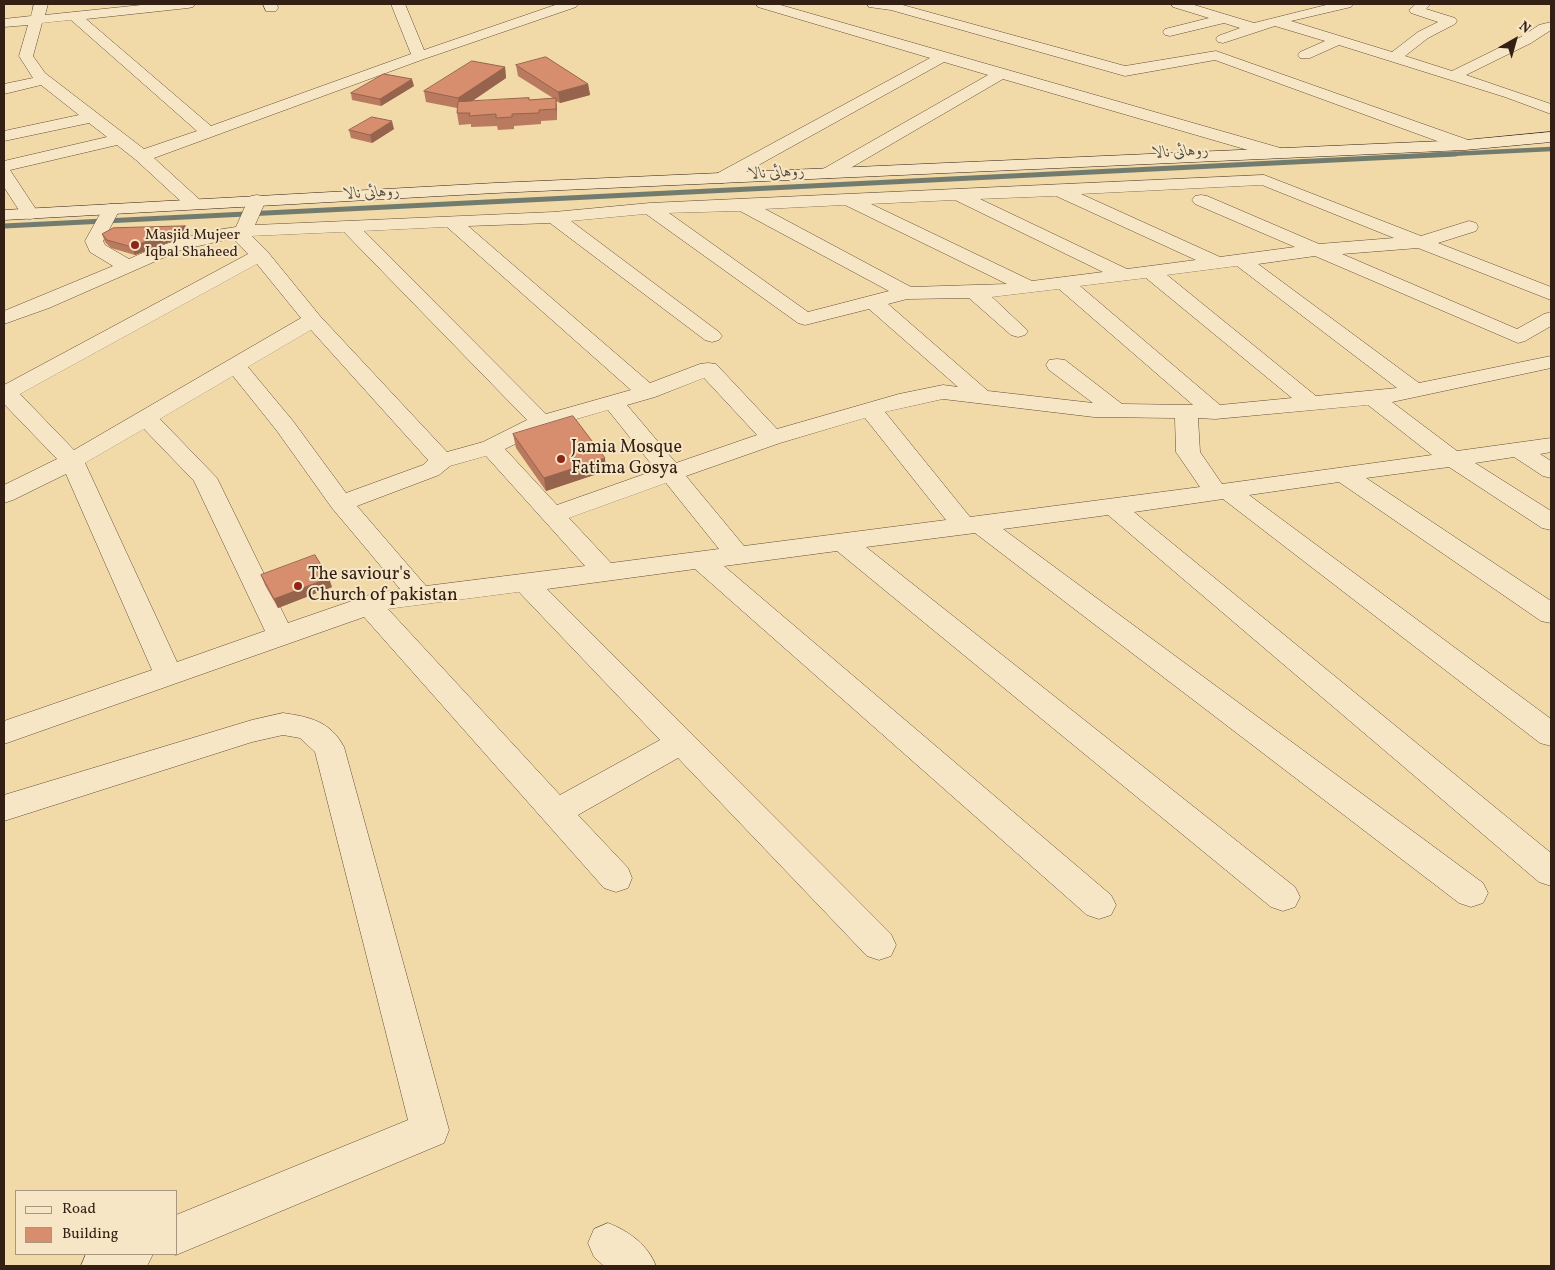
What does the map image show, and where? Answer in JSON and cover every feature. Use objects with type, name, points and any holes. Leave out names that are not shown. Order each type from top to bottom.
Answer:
[{"type":"street","points":[[4,22],[40,11],[73,15],[188,4]]},
{"type":"street","points":[[398,4],[419,56]]},
{"type":"street","points":[[522,4],[529,18]]},
{"type":"street","points":[[142,156],[419,56],[571,4]]},
{"type":"street","points":[[763,4],[1001,74],[1278,152]]},
{"type":"street","points":[[874,4],[894,5],[1126,71],[1216,55],[1465,145]]},
{"type":"street","points":[[1178,4],[1254,28]]},
{"type":"street","points":[[1306,4],[1320,10]]},
{"type":"street","points":[[1223,38],[1275,21],[1346,4]]},
{"type":"street","points":[[1394,58],[1423,35],[1450,21],[1416,9],[1424,4]]},
{"type":"street","points":[[40,11],[26,56],[38,76],[142,156],[193,203]]},
{"type":"street","points":[[73,15],[208,132]]},
{"type":"street","points":[[1170,32],[1224,19]]},
{"type":"street","points":[[1275,21],[1524,98],[1551,109]]},
{"type":"street","points":[[1453,76],[1551,26]]},
{"type":"street","points":[[1305,55],[1337,41]]},
{"type":"street","points":[[722,178],[942,57]]},
{"type":"street","points":[[829,173],[1001,74]]},
{"type":"street","points":[[4,89],[44,80]]},
{"type":"street","points":[[1524,98],[1542,91]]},
{"type":"street","points":[[4,136],[92,118]]},
{"type":"street","points":[[4,215],[109,212],[193,203],[256,202],[722,178],[1465,145],[1551,137]]},
{"type":"street","points":[[4,166],[120,139]]},
{"type":"street","points":[[4,173],[30,214]]},
{"type":"street","points":[[4,318],[174,246],[211,236],[244,230],[554,217],[650,208],[1264,180],[1551,294]]},
{"type":"street","points":[[1056,190],[1218,263]]},
{"type":"street","points":[[958,195],[1125,275]]},
{"type":"street","points":[[847,200],[1029,287]]},
{"type":"street","points":[[1201,200],[1518,337],[1547,362]]},
{"type":"street","points":[[256,202],[242,237],[260,255],[313,320],[442,460]]},
{"type":"street","points":[[744,205],[907,293]]},
{"type":"street","points":[[650,208],[805,319],[907,293],[975,292],[1029,287],[1319,250],[1421,242],[1469,227]]},
{"type":"street","points":[[109,212],[94,241],[97,248],[127,266]]},
{"type":"street","points":[[554,217],[712,336]]},
{"type":"street","points":[[451,221],[647,392]]},
{"type":"street","points":[[348,226],[541,422]]},
{"type":"street","points":[[169,676],[72,461],[5,393],[260,255]]},
{"type":"street","points":[[1241,260],[1414,390]]},
{"type":"street","points":[[1151,272],[1311,403]]},
{"type":"street","points":[[1064,283],[1215,412]]},
{"type":"street","points":[[975,292],[1018,331]]},
{"type":"street","points":[[872,301],[981,396]]},
{"type":"street","points":[[1518,337],[1551,318]]},
{"type":"street","points":[[4,495],[72,461],[313,320]]},
{"type":"street","points":[[552,515],[772,438],[899,401],[943,392],[1094,410],[1215,412],[1373,398],[1547,362]]},
{"type":"street","points":[[235,365],[285,426],[341,503],[420,596]]},
{"type":"street","points":[[1057,365],[1116,410]]},
{"type":"street","points":[[341,503],[431,470],[442,460],[491,448],[541,422],[647,392],[708,369],[772,438]]},
{"type":"street","points":[[1373,398],[1453,459],[1551,522]]},
{"type":"street","points":[[613,402],[738,555]]},
{"type":"street","points":[[870,409],[972,525],[1471,893]]},
{"type":"street","points":[[1186,412],[1188,452],[1222,492],[1551,735]]},
{"type":"street","points":[[145,417],[205,478],[281,636]]},
{"type":"street","points":[[4,733],[381,601],[1113,507],[1551,445]]},
{"type":"street","points":[[491,448],[605,572]]},
{"type":"street","points":[[1519,450],[1551,471]]},
{"type":"street","points":[[1344,475],[1551,614]]},
{"type":"street","points":[[1113,507],[1551,872]]},
{"type":"street","points":[[843,542],[1282,897]]},
{"type":"street","points":[[701,560],[1099,905]]},
{"type":"street","points":[[526,582],[879,945]]},
{"type":"street","points":[[369,605],[616,878]]},
{"type":"street","points":[[4,808],[252,731],[283,724],[308,728],[329,746],[430,1130],[178,1234]]},
{"type":"street","points":[[556,812],[681,742]]},
{"type":"street","points":[[102,1266],[130,1255]]},
{"type":"building","points":[[546,57],[588,84],[558,92],[516,65]]},
{"type":"building","points":[[472,61],[505,67],[458,98],[424,91]]},
{"type":"building","points":[[384,74],[412,79],[380,99],[351,93]]},
{"type":"building","points":[[529,98],[529,100],[556,98],[556,109],[539,110],[539,113],[512,114],[512,117],[496,118],[496,114],[469,116],[470,113],[457,113],[458,102]]},
{"type":"building","points":[[372,117],[392,121],[370,135],[349,130]]},
{"type":"building","points":[[185,226],[132,247],[107,240],[102,234],[113,228]]},
{"type":"building","name":"Jamia Mosque Fatima Gosya","points":[[573,416],[605,458],[544,478],[513,434]]},
{"type":"building","name":"The saviour's Church of pakistan","points":[[315,555],[329,578],[274,599],[261,575]]},
{"type":"waterway","name":"روہائی نالا","points":[[1430,155],[1551,149]]},
{"type":"waterway","name":"روہائی نالا","points":[[4,226],[1455,154]]},
{"type":"place","name":"Masjid Mujeer Iqbal Shaheed","points":[[135,245]]},
{"type":"place","name":"Jamia Mosque Fatima Gosya","points":[[561,459]]},
{"type":"place","name":"The saviour's Church of pakistan","points":[[298,586]]}]
